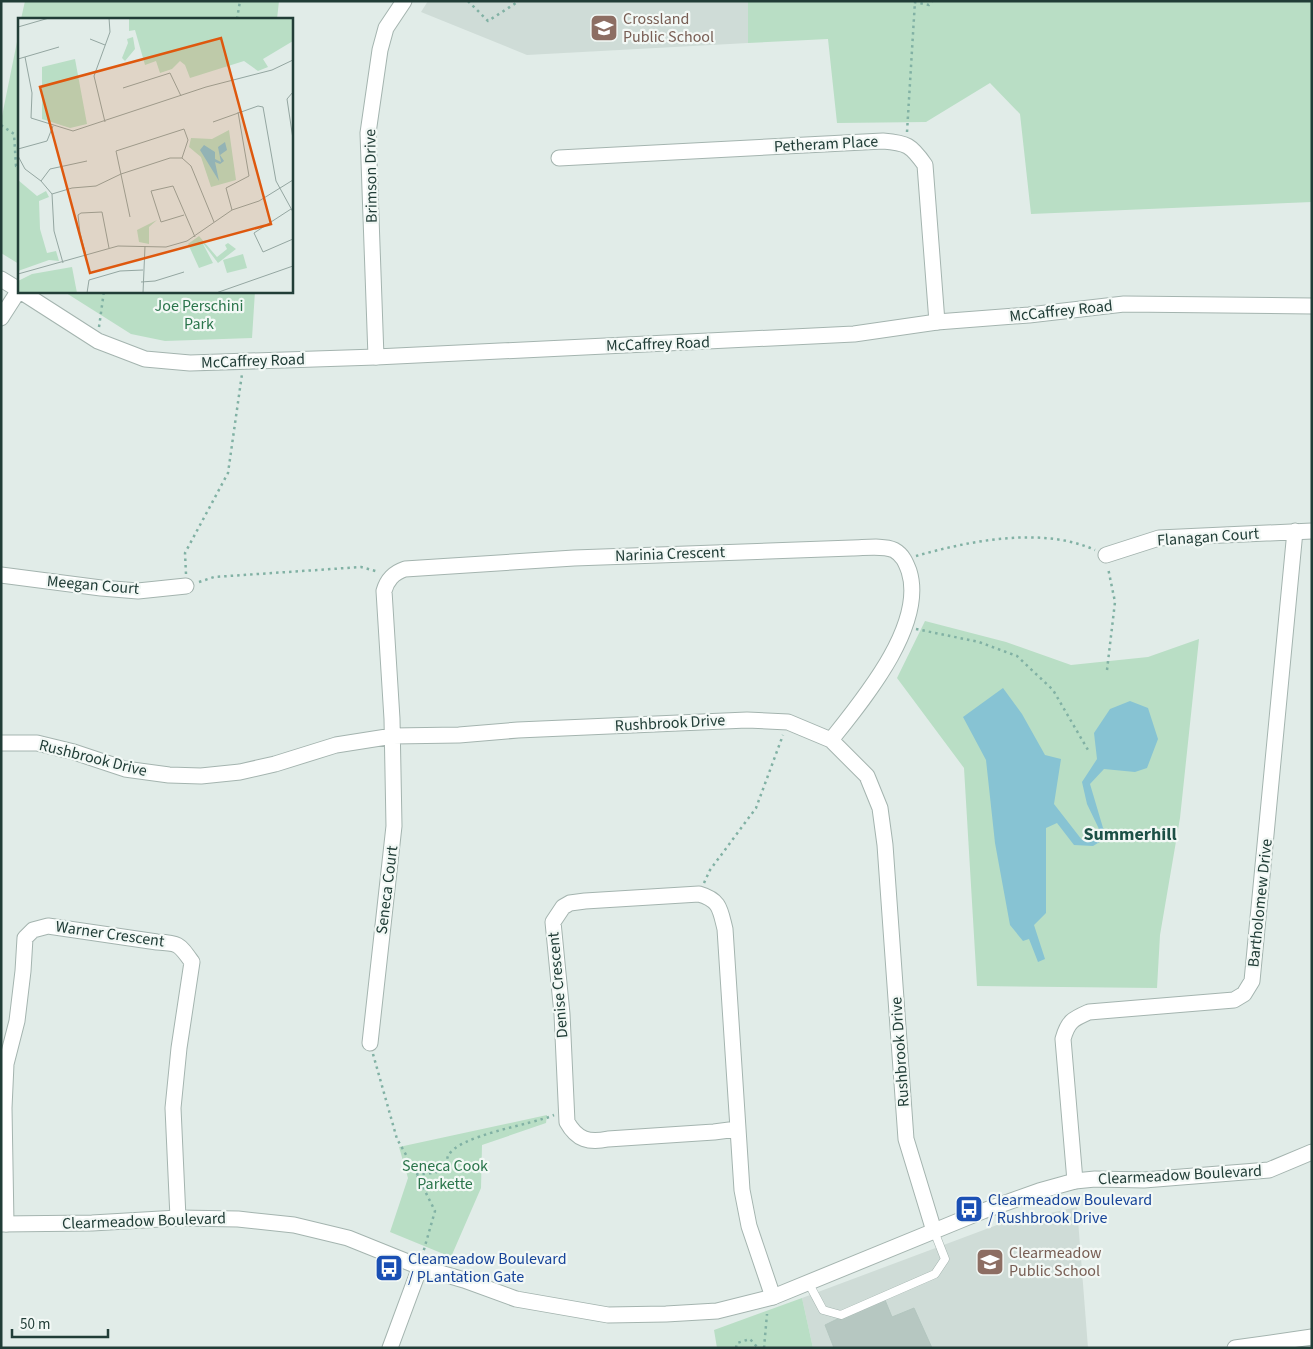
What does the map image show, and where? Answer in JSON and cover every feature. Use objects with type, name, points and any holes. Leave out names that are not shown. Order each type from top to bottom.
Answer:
[{"type":"street","name":"Brimson Drive","points":[[376,357],[368,133],[386,28],[404,1]]},
{"type":"street","name":"Petheram Place","points":[[559,158],[883,141],[906,145]]},
{"type":"street","points":[[906,145],[916,152],[924,165],[937,322]]},
{"type":"street","name":"McCaffrey Road","points":[[1,279],[18,290]]},
{"type":"street","points":[[1,318],[18,292]]},
{"type":"street","name":"McCaffrey Road","points":[[21,292],[98,341],[145,359],[190,363],[376,357],[854,334],[937,322],[1029,315],[1124,304],[1312,306]]},
{"type":"street","name":"Flanagan Court","points":[[1106,555],[1159,538],[1312,530]]},
{"type":"street","name":"Bartholomew Drive","points":[[1075,1181],[1063,1038],[1066,1027],[1073,1019],[1089,1012],[1234,1000],[1244,994],[1252,981],[1295,531]]},
{"type":"street","name":"Narinia Crescent","points":[[392,576],[404,569],[574,558],[852,548],[894,550],[905,559]]},
{"type":"street","points":[[831,740],[880,674],[899,643],[906,627],[912,579],[905,559]]},
{"type":"street","name":"Meegan Court","points":[[1,575],[138,591],[186,586]]},
{"type":"street","points":[[392,576],[387,580],[384,599],[393,736]]},
{"type":"street","name":"Rushbrook Drive","points":[[1,743],[36,743],[74,752],[125,769],[169,775],[201,776],[240,772],[275,764],[336,745],[393,736],[747,720],[788,722],[831,740],[867,776],[880,808],[885,845],[906,1139],[934,1231]]},
{"type":"street","name":"Seneca Court","points":[[370,1043],[394,826],[393,736]]},
{"type":"street","points":[[699,894],[715,900],[725,929],[742,1190],[749,1226],[773,1297]]},
{"type":"street","name":"Denise Crescent","points":[[699,894],[570,903],[563,907],[557,915],[553,922],[562,1014],[567,1122],[581,1138],[596,1142],[608,1139],[737,1129]]},
{"type":"street","name":"Warner Crescent","points":[[4,1224],[6,1064],[16,1021],[23,971],[24,938],[33,930],[48,926],[175,943],[192,962],[179,1048],[174,1108],[178,1218]]},
{"type":"street","name":"Clearmeadow Boulevard","points":[[4,1224],[92,1223],[178,1218],[238,1219],[294,1225],[348,1238],[422,1260],[464,1280],[516,1299],[608,1315],[717,1311],[773,1297],[934,1231],[1039,1191],[1075,1181],[1094,1179],[1144,1180],[1269,1170],[1312,1152]]},
{"type":"street","points":[[390,1348],[422,1260]]},
{"type":"street","points":[[1235,1348],[1312,1337]]},
{"type":"lane","points":[[808,1282],[823,1310],[841,1315],[935,1274],[945,1259],[934,1231]]},
{"type":"path","points":[[237,18],[240,1]]},
{"type":"path","points":[[468,1],[488,21],[516,3],[516,1]]},
{"type":"path","points":[[906,145],[914,1],[929,5],[932,1]]},
{"type":"path","points":[[1,125],[14,134],[16,166],[18,166]]},
{"type":"path","points":[[98,341],[104,292]]},
{"type":"path","points":[[244,361],[228,474],[185,553],[186,586],[214,576],[361,567],[392,576]]},
{"type":"path","points":[[905,559],[936,550],[977,542],[1028,538],[1046,538],[1082,544],[1106,555],[1115,602],[1107,670]]},
{"type":"path","points":[[906,627],[979,642],[1017,656],[1053,690],[1088,750]]},
{"type":"path","points":[[699,894],[710,870],[756,808],[788,722]]},
{"type":"path","points":[[370,1043],[397,1139],[435,1211],[422,1260]]},
{"type":"path","points":[[416,1174],[435,1173],[445,1167],[448,1154],[476,1137],[542,1120],[567,1110]]},
{"type":"path","points":[[764,1348],[767,1314]]},
{"type":"path","points":[[736,1348],[737,1343],[750,1340],[758,1348]]},
{"type":"shaded area","name":"Crossland Public School","points":[[428,1],[748,1],[748,43],[527,55],[421,12]]},
{"type":"shaded area","name":"Clearmeadow Public School","points":[[1077,1207],[1088,1348],[813,1348],[802,1298],[997,1225]]},
{"type":"green space","points":[[25,1],[279,1],[277,18],[21,18]]},
{"type":"green space","points":[[748,1],[1312,1],[1312,202],[1031,214],[1020,114],[990,83],[926,122],[837,123],[828,39],[748,43]]},
{"type":"green space","points":[[18,37],[18,263],[1,253],[1,121]]},
{"type":"green space","name":"Joe Perschini Park","points":[[65,292],[255,292],[252,338],[165,341],[131,334]]},
{"type":"green space","points":[[925,621],[1006,642],[1071,665],[1148,657],[1199,639],[1180,818],[1160,935],[1157,988],[977,986],[964,768],[897,678]]},
{"type":"green space","name":"Seneca Cook Parkette","points":[[547,1115],[546,1123],[482,1145],[481,1188],[451,1257],[390,1232],[408,1178],[399,1147]]},
{"type":"green space","points":[[802,1298],[813,1348],[717,1348],[714,1330]]},
{"type":"water","points":[[1003,688],[1022,714],[1045,755],[1061,759],[1054,804],[1082,840],[1099,829],[1087,804],[1082,782],[1097,759],[1094,733],[1110,709],[1130,701],[1148,708],[1158,739],[1147,768],[1135,772],[1104,769],[1090,784],[1106,838],[1093,846],[1074,845],[1057,823],[1046,828],[1046,913],[1034,925],[1045,959],[1038,962],[1029,939],[1023,941],[1010,925],[995,843],[986,760],[963,717]]},
{"type":"building","points":[[885,1300],[892,1317],[914,1308],[932,1348],[834,1348],[825,1325],[868,1304],[870,1306]]},
{"type":"place","name":"Crossland Public School","points":[[604,28]]},
{"type":"place","name":"Clearmeadow Boulevard / Rushbrook Drive","points":[[969,1209]]},
{"type":"place","name":"Clearmeadow Public School","points":[[990,1262]]},
{"type":"place","name":"Cleameadow Boulevard / PLantation Gate","points":[[389,1268]]},
{"type":"district","name":"Summerhill","points":[[1130,834]]}]
